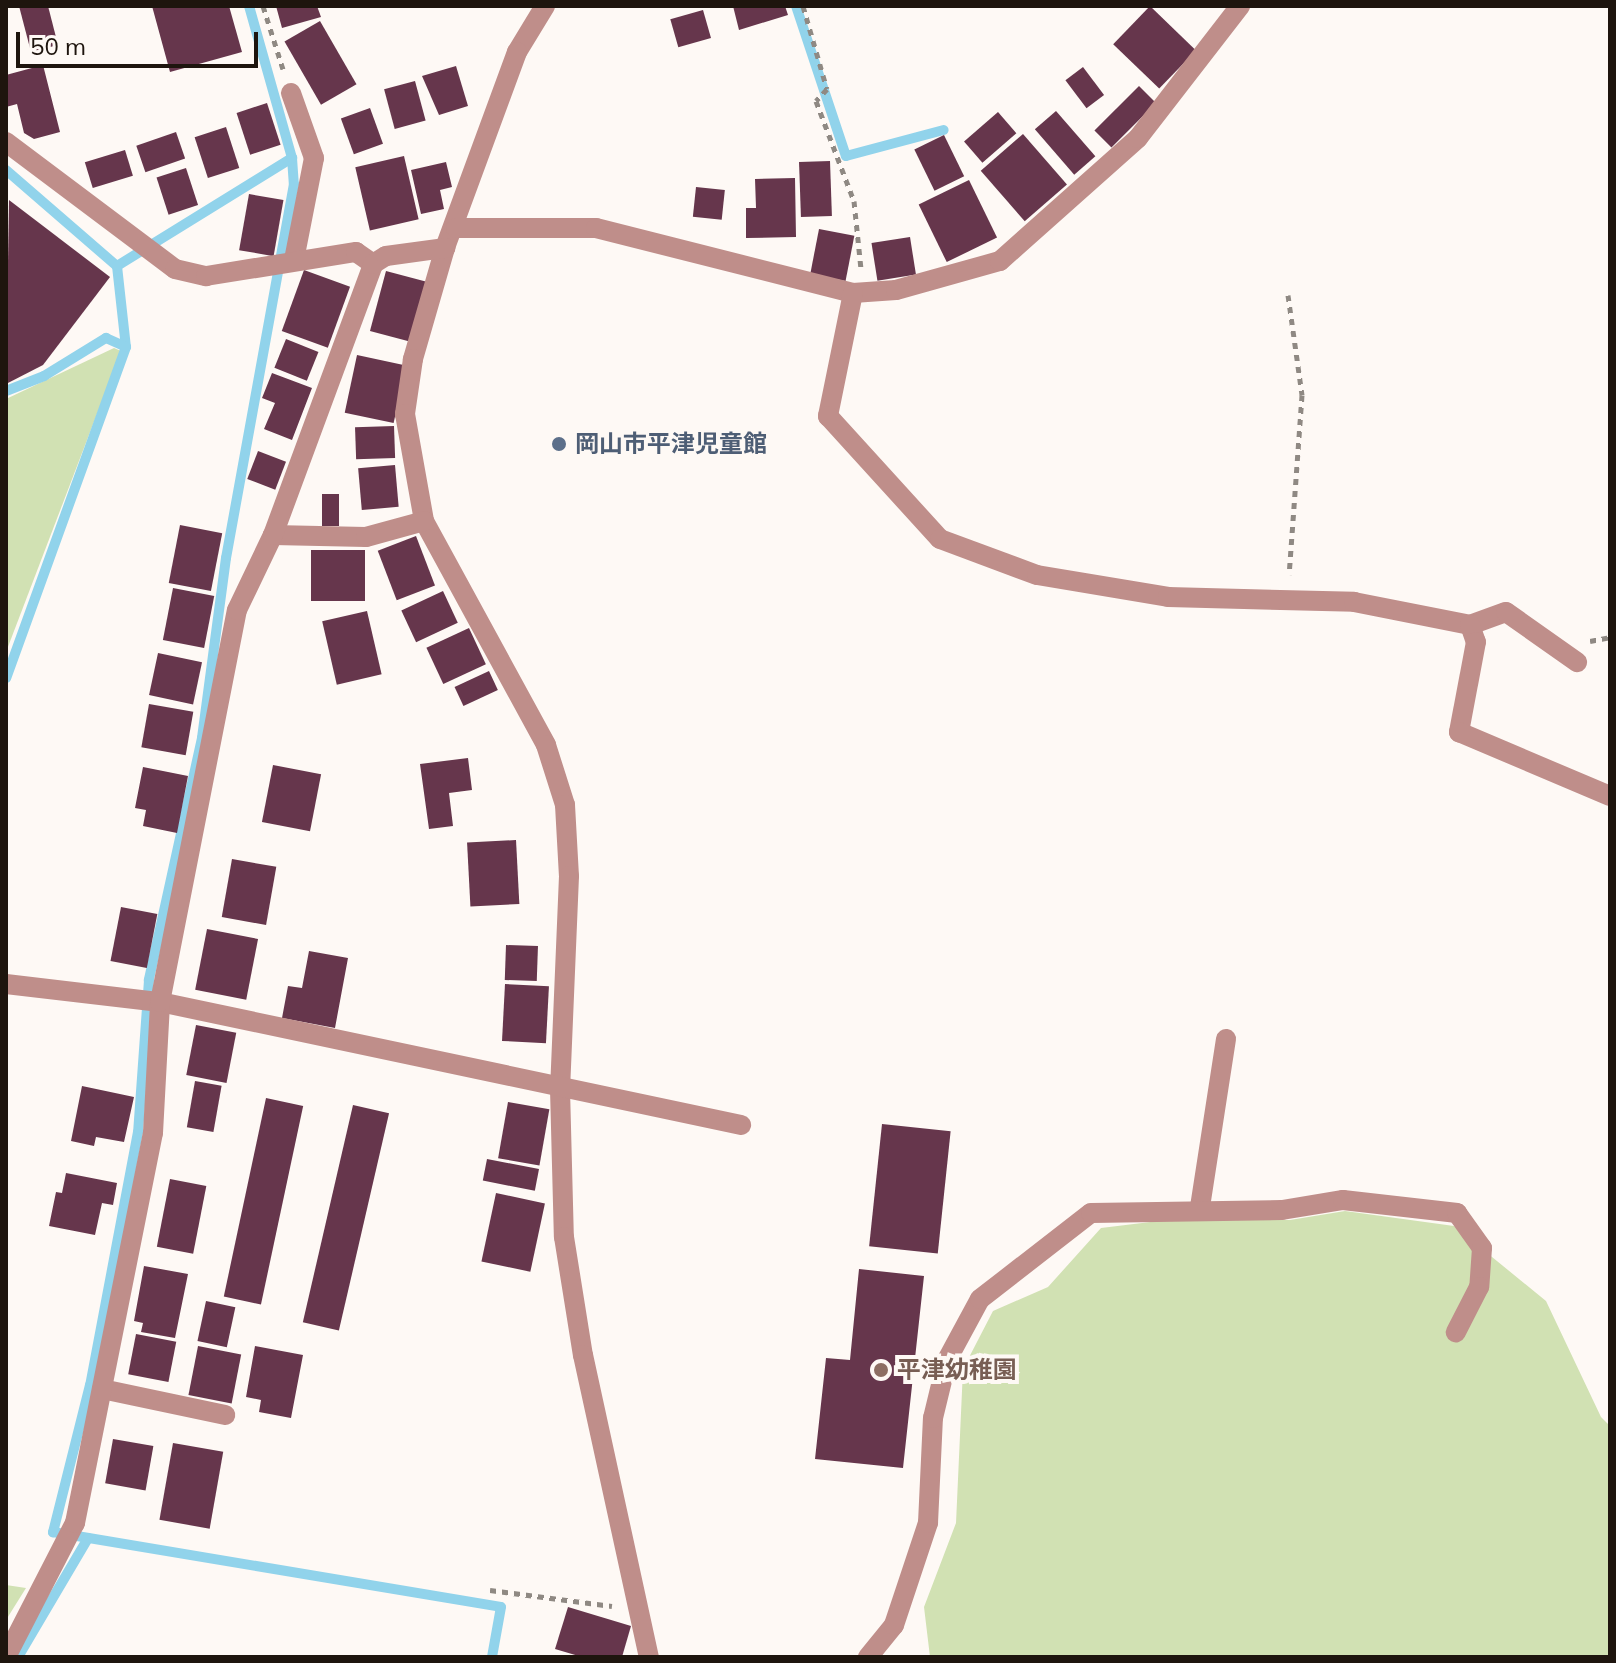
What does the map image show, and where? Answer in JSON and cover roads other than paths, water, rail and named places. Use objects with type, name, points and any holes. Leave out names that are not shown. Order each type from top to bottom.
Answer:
[{"type":"street","points":[[545,6],[512,66],[456,228],[445,248],[413,359],[405,414],[424,521],[546,745],[565,805],[569,876],[560,1089],[564,1237],[583,1355],[649,1657]]},
{"type":"street","points":[[456,228],[596,228],[853,293],[896,290],[1000,261],[1138,138],[1240,6]]},
{"type":"street","points":[[284,262],[314,158],[291,93]]},
{"type":"street","points":[[6,142],[175,269],[206,276],[356,252],[373,264]]},
{"type":"street","points":[[6,1657],[75,1523],[153,1133],[152,1001],[237,610],[273,535],[373,264],[386,256],[445,248]]},
{"type":"street","points":[[853,293],[828,416],[940,539],[1037,575],[1168,597],[1354,602],[1470,625],[1506,612],[1577,662]]},
{"type":"street","points":[[273,535],[366,537],[424,521]]},
{"type":"street","points":[[1470,625],[1476,642],[1459,732],[1610,796]]},
{"type":"street","points":[[6,984],[152,1001],[741,1125]]},
{"type":"street","points":[[1200,1207],[1226,1039]]},
{"type":"street","points":[[868,1657],[894,1625],[928,1523],[933,1418],[947,1360],[980,1299],[1091,1213],[1200,1207],[1282,1210],[1343,1200],[1457,1213],[1482,1248],[1479,1287],[1456,1332]]},
{"type":"street","points":[[102,1389],[225,1415]]},
{"type":"waterway","points":[[117,266],[292,158],[249,6]]},
{"type":"waterway","points":[[796,6],[846,156],[944,130]]},
{"type":"waterway","points":[[292,158],[294,184],[226,558],[202,738],[149,980],[138,1132],[90,1385],[53,1532],[501,1607],[492,1657]]},
{"type":"waterway","points":[[6,170],[117,266],[126,347],[6,678]]},
{"type":"waterway","points":[[6,391],[44,376],[106,338],[126,347]]},
{"type":"waterway","points":[[18,1657],[88,1538]]},
{"type":"place","name":"岡山市平津児童館","points":[[559,444]]},
{"type":"place","name":"平津幼稚園","points":[[881,1370]]}]
